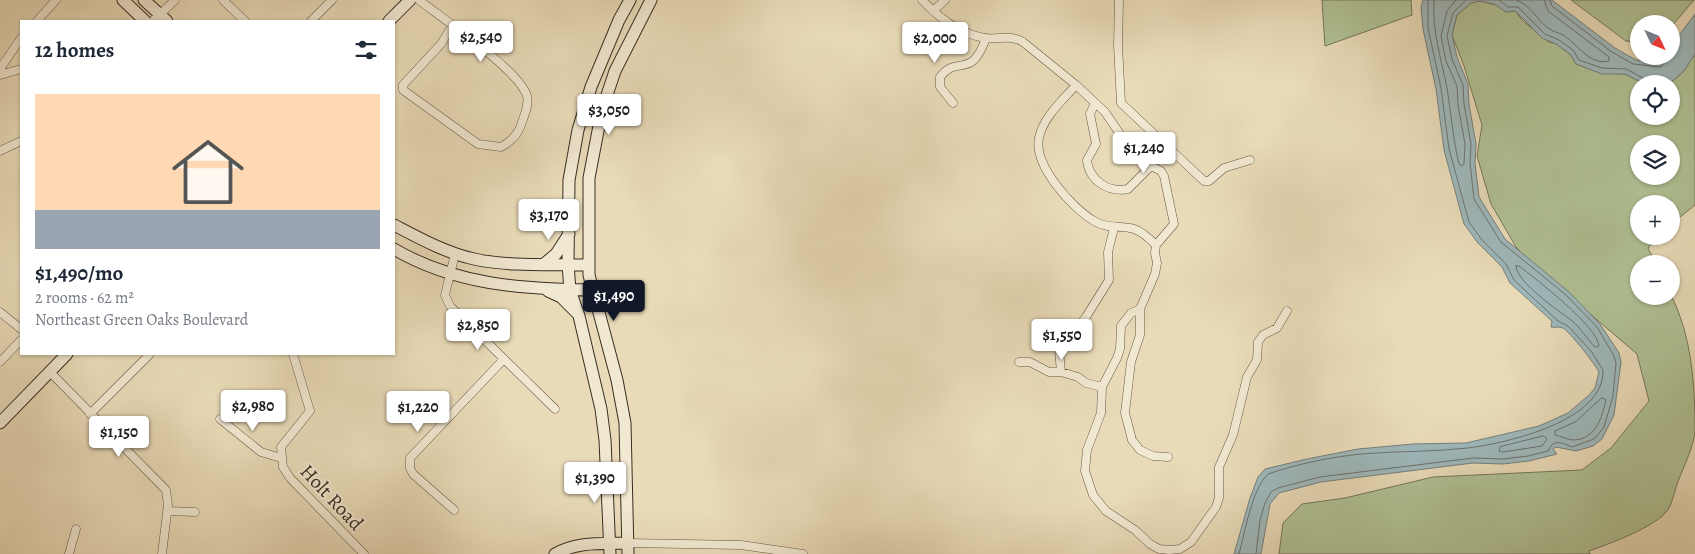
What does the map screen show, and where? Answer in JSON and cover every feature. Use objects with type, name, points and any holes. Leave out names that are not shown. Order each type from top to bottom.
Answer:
[{"type":"main road","points":[[123,0],[144,20]]},
{"type":"main road","points":[[144,0],[160,19]]},
{"type":"main road","points":[[391,20],[410,0]]},
{"type":"main road","points":[[610,549],[605,440],[601,409],[579,316],[570,290],[568,264],[570,233],[569,180],[578,130],[599,63],[630,0]]},
{"type":"main road","points":[[555,554],[578,545],[628,549],[624,415],[617,380],[591,290],[589,265],[589,178],[597,130],[615,71],[651,0]]},
{"type":"main road","points":[[395,225],[455,254],[497,263],[589,265]]},
{"type":"main road","points":[[544,264],[552,258],[570,233]]},
{"type":"main road","points":[[395,250],[422,264],[450,274],[512,288],[591,290]]},
{"type":"main road","points":[[545,289],[561,297],[579,316]]},
{"type":"main road","points":[[0,423],[66,355]]},
{"type":"street","points":[[38,20],[56,0]]},
{"type":"street","points":[[160,19],[175,0]]},
{"type":"street","points":[[223,0],[244,20]]},
{"type":"street","points":[[312,20],[332,0]]},
{"type":"street","points":[[419,0],[452,26],[505,68],[523,89],[527,97],[527,108],[520,129],[512,141],[497,148],[478,144],[403,90],[403,85],[437,49],[452,26]]},
{"type":"street","points":[[922,0],[950,24],[986,38],[1017,38],[1076,84],[1105,112],[1119,134],[1151,166],[1158,168],[1164,176],[1174,218],[1172,228],[1156,245],[1157,263],[1155,274],[1140,308],[1140,335],[1130,362],[1125,413],[1132,440],[1140,450],[1153,456],[1168,457]]},
{"type":"street","points":[[933,11],[945,0]]},
{"type":"street","points":[[1119,0],[1118,44],[1121,103],[1204,181],[1209,181],[1224,168],[1250,160]]},
{"type":"street","points":[[953,103],[940,87],[940,77],[949,68],[971,64],[977,59],[986,38]]},
{"type":"street","points":[[0,69],[20,39]]},
{"type":"street","points":[[0,75],[20,69]]},
{"type":"street","points":[[1076,84],[1046,122],[1039,137],[1040,158],[1058,187],[1078,208],[1094,221],[1114,228],[1134,229],[1156,245]]},
{"type":"street","points":[[1095,103],[1090,114],[1096,144],[1088,164],[1097,181],[1106,188],[1128,189],[1151,166]]},
{"type":"street","points":[[0,151],[20,141]]},
{"type":"street","points":[[1061,372],[1059,350],[1086,317],[1109,280],[1108,252],[1114,228]]},
{"type":"street","points":[[455,254],[445,295],[450,306],[555,410]]},
{"type":"street","points":[[1140,308],[1131,313],[1121,326],[1118,358],[1102,387],[1101,414],[1087,450],[1085,471],[1093,495],[1106,511],[1159,549],[1180,549],[1195,538],[1216,507],[1219,498],[1218,467],[1233,435],[1247,377],[1257,360],[1258,342],[1263,335],[1276,328],[1287,311]]},
{"type":"street","points":[[0,312],[20,328]]},
{"type":"street","points":[[0,362],[20,341]]},
{"type":"street","points":[[90,414],[149,355]]},
{"type":"street","name":"Holt Road","points":[[293,355],[310,411],[282,447],[282,466],[290,478],[364,554]]},
{"type":"street","points":[[454,510],[413,474],[410,468],[410,458],[503,360]]},
{"type":"street","points":[[1019,362],[1030,362],[1049,372],[1061,372],[1078,377],[1086,383],[1102,387]]},
{"type":"street","points":[[50,372],[166,490],[168,494],[168,511],[162,554]]},
{"type":"street","points":[[220,419],[261,452],[281,458]]},
{"type":"street","points":[[168,511],[195,512]]},
{"type":"street","points":[[69,554],[76,529]]},
{"type":"street","points":[[628,549],[741,545],[777,552],[803,554]]},
{"type":"green space","points":[[1322,0],[1411,0],[1412,15],[1325,46]]},
{"type":"green space","points":[[1571,0],[1694,0],[1680,16],[1630,15],[1630,41],[1626,41]]},
{"type":"green space","points":[[1479,1],[1497,5],[1506,12],[1515,11],[1523,21],[1549,42],[1556,44],[1570,54],[1576,64],[1602,73],[1625,74],[1630,76],[1630,125],[1680,125],[1680,75],[1695,54],[1695,205],[1680,217],[1680,195],[1630,195],[1630,245],[1651,245],[1648,248],[1652,255],[1630,255],[1630,305],[1675,305],[1678,311],[1688,344],[1693,379],[1695,432],[1691,450],[1667,511],[1653,523],[1589,551],[1590,554],[1279,554],[1283,523],[1302,504],[1345,498],[1433,477],[1582,470],[1611,448],[1649,401],[1637,354],[1541,272],[1516,247],[1491,204],[1477,156],[1482,125],[1464,66],[1452,35],[1457,15],[1471,3]]},
{"type":"water","points":[[1423,0],[1552,0],[1615,48],[1630,57],[1630,65],[1680,65],[1680,34],[1695,14],[1695,54],[1680,75],[1630,76],[1625,74],[1602,74],[1576,64],[1570,54],[1556,44],[1542,38],[1515,11],[1506,12],[1494,4],[1479,1],[1471,3],[1457,15],[1452,35],[1457,57],[1468,84],[1469,104],[1476,144],[1475,163],[1479,197],[1505,239],[1569,292],[1600,324],[1619,353],[1621,362],[1614,415],[1602,439],[1593,446],[1576,451],[1556,447],[1553,449],[1557,454],[1529,461],[1503,464],[1473,463],[1321,482],[1279,493],[1270,504],[1261,554],[1234,554],[1250,498],[1258,477],[1265,469],[1358,449],[1413,444],[1466,443],[1539,426],[1568,413],[1595,388],[1599,372],[1582,348],[1563,328],[1551,327],[1552,321],[1510,283],[1502,267],[1478,243],[1464,224],[1444,150],[1436,89],[1423,29],[1421,7]]}]
